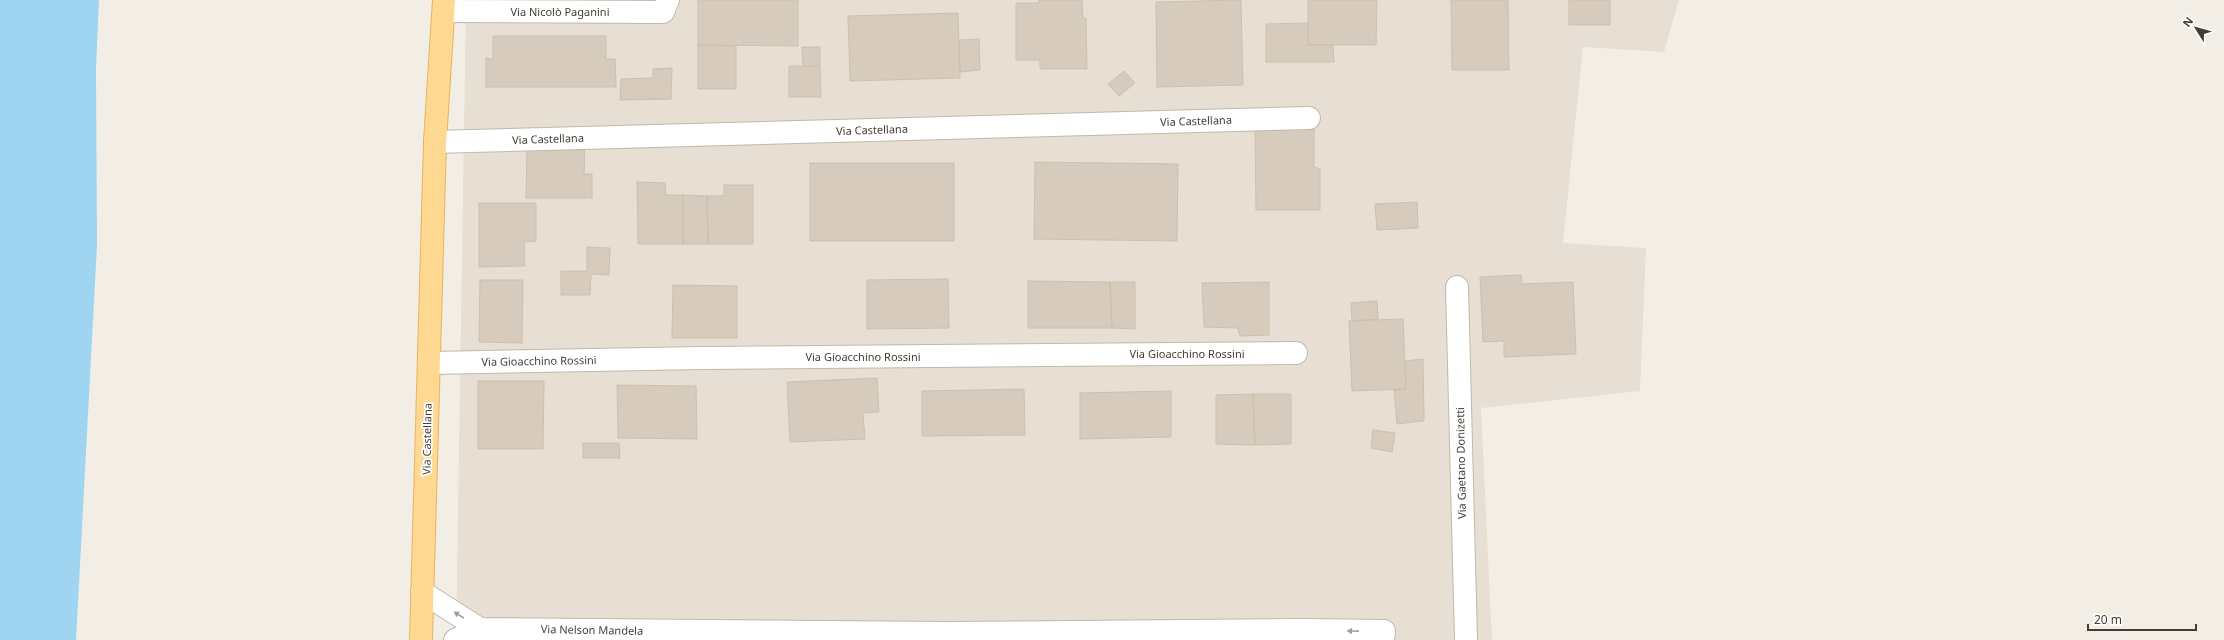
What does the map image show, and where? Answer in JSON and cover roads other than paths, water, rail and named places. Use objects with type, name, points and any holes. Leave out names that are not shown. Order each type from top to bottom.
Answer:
[{"type":"main road","name":"Via Castellana","points":[[421,640],[435,142],[444,5]]},
{"type":"street","name":"Via Nicolò Paganini","points":[[444,5],[663,12],[668,0]]},
{"type":"street","name":"Via Castellana","points":[[435,142],[1309,118]]},
{"type":"street","name":"Via Gaetano Donizetti","points":[[1457,287],[1466,640]]},
{"type":"street","name":"Via Gioacchino Rossini","points":[[429,363],[710,358],[1296,353]]},
{"type":"street","points":[[422,592],[480,629]]},
{"type":"street","name":"Via Nelson Mandela","points":[[455,640],[480,629],[1304,635],[1384,631],[1383,640]]},
{"type":"water","points":[[0,0],[99,0],[96,68],[97,245],[76,640],[0,640]]}]
